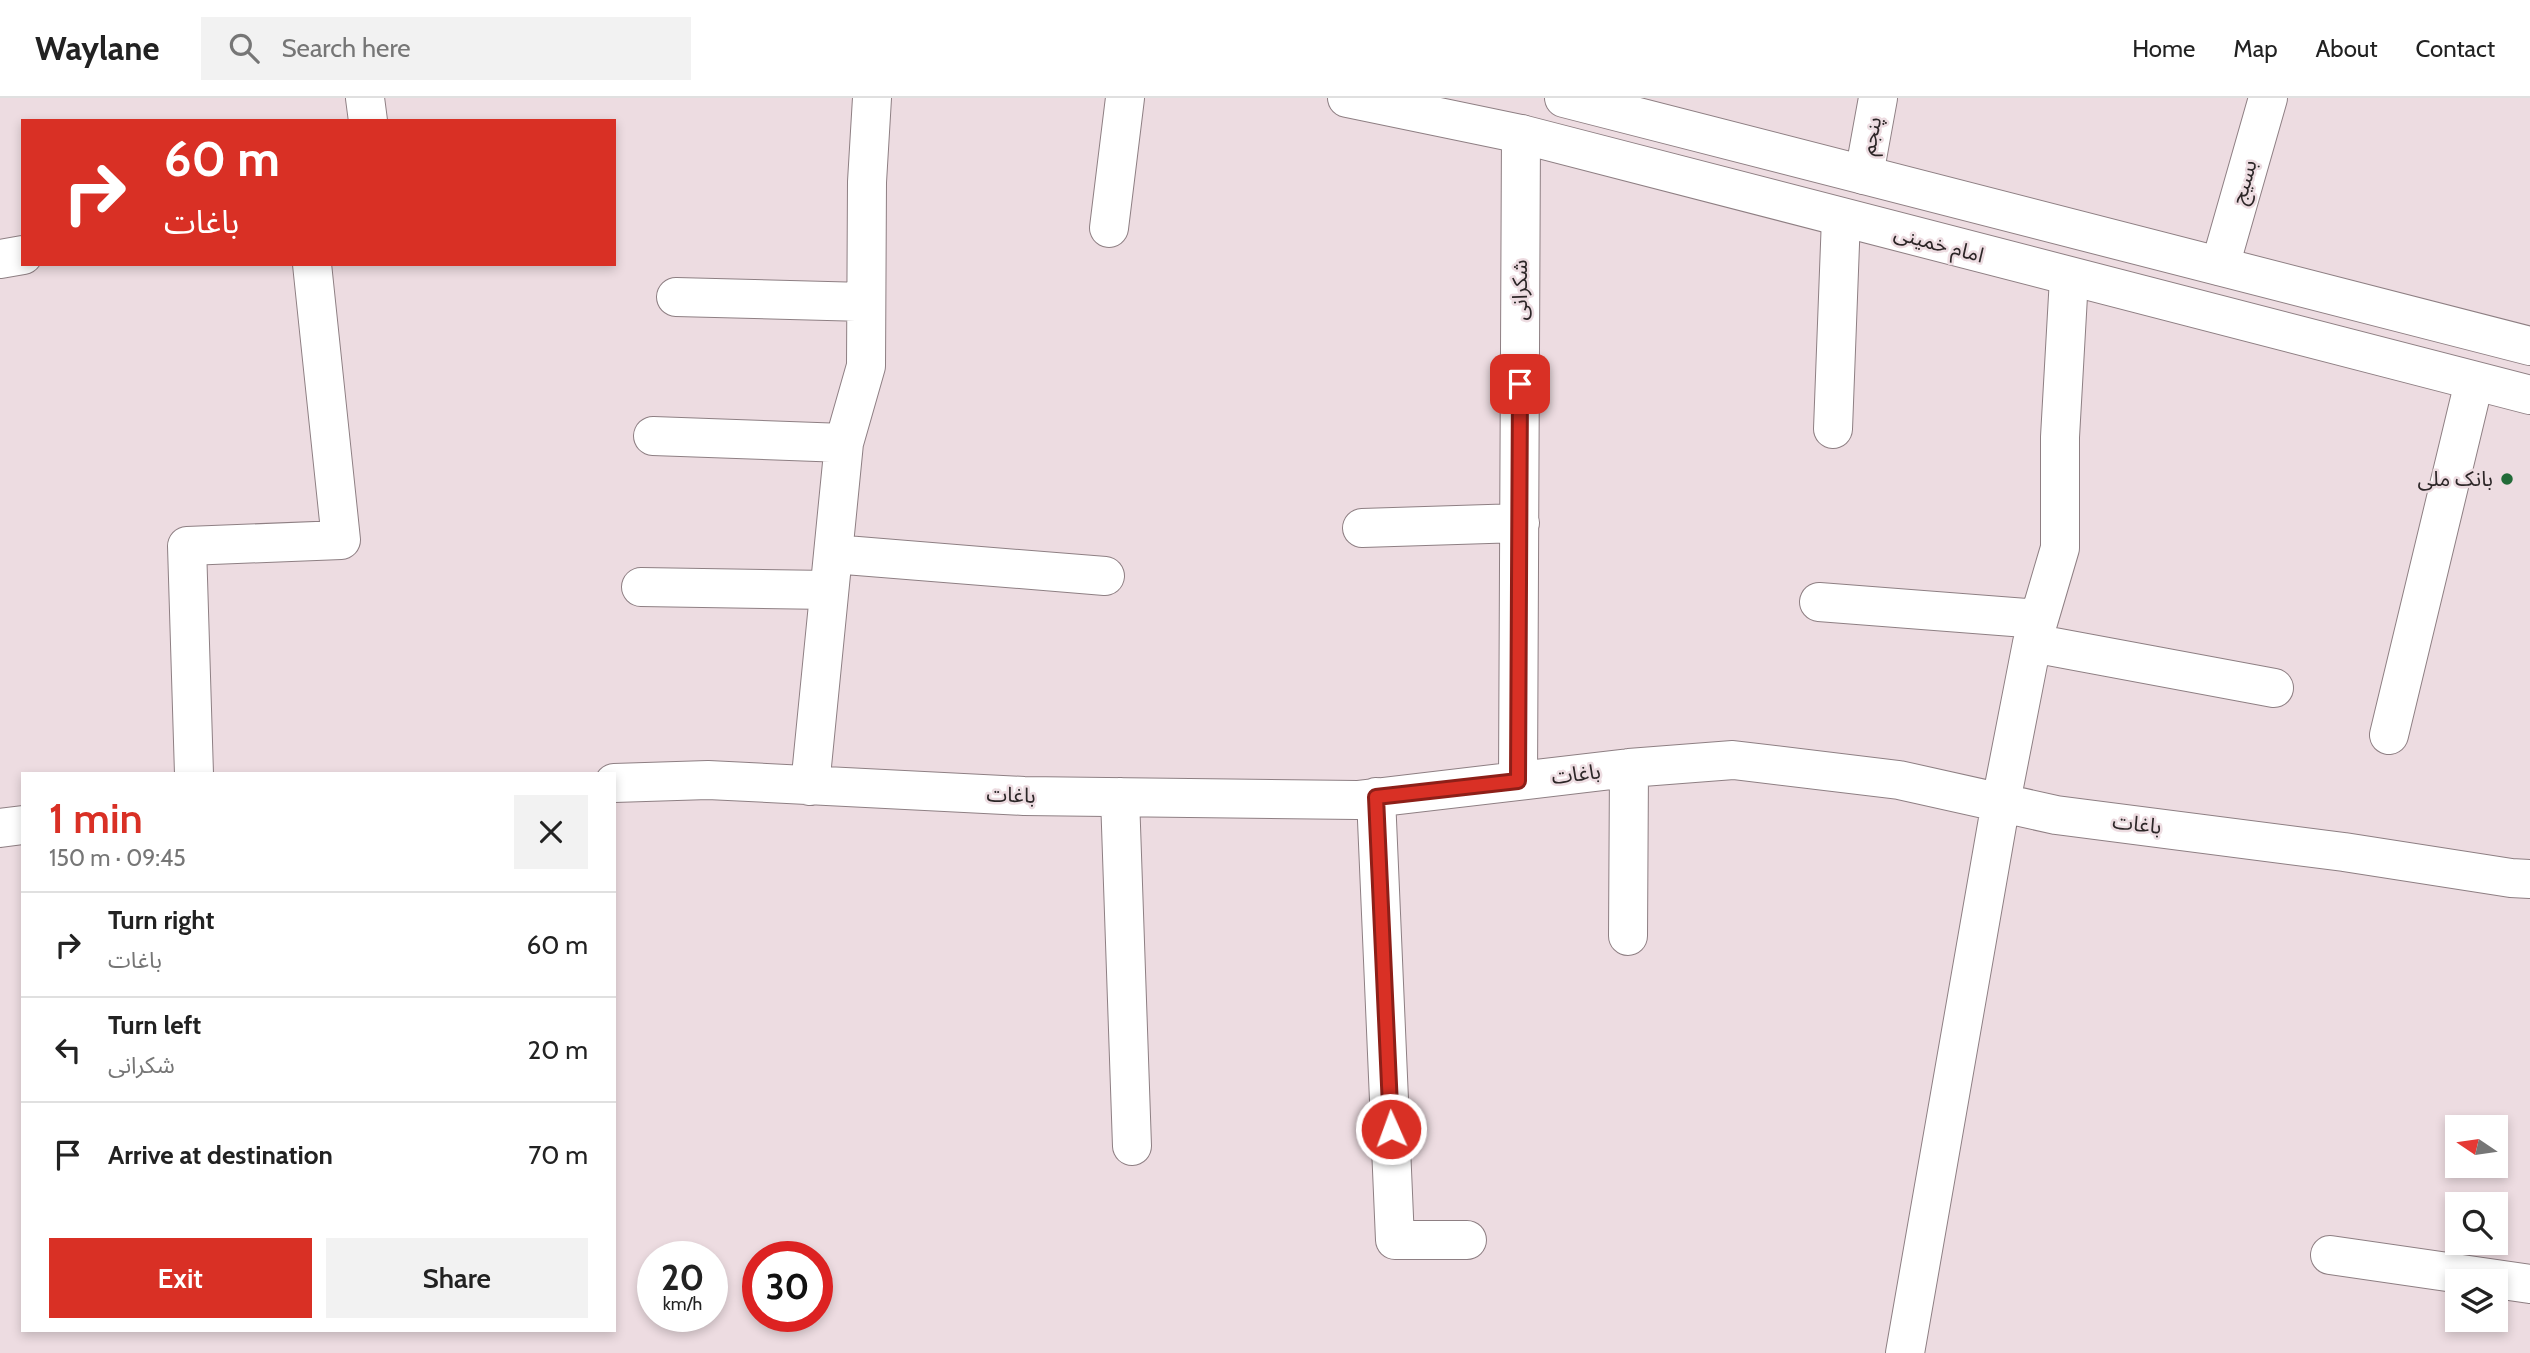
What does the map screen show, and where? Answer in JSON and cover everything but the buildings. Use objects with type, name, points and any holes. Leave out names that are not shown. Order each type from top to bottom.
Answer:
[{"type":"street","points":[[365,98],[368,119]]},
{"type":"street","points":[[810,786],[844,443],[866,366],[865,302],[872,98]]},
{"type":"street","points":[[1109,229],[1125,98]]},
{"type":"street","name":"امام خمینی","points":[[1347,98],[1521,134],[2530,395]]},
{"type":"street","points":[[1564,98],[2530,346]]},
{"type":"street","name":"پنجم","points":[[1864,175],[1878,98]]},
{"type":"street","name":"بسیج","points":[[2220,267],[2268,98]]},
{"type":"street","name":"شکرانی","points":[[1518,781],[1521,134]]},
{"type":"street","points":[[1833,429],[1841,218]]},
{"type":"street","points":[[0,259],[21,255]]},
{"type":"street","points":[[194,772],[187,546],[341,540],[312,266]]},
{"type":"street","points":[[1905,1353],[2001,802],[2036,631],[2060,548],[2060,437],[2070,278]]},
{"type":"street","points":[[676,297],[865,302]]},
{"type":"street","points":[[2389,735],[2474,382]]},
{"type":"street","points":[[653,436],[844,443]]},
{"type":"street","points":[[1362,528],[1520,523]]},
{"type":"street","points":[[641,587],[831,572],[1105,576]]},
{"type":"street","points":[[1819,602],[2036,631],[2274,688]]},
{"type":"street","name":"باغات","points":[[616,783],[708,780],[1024,796],[1357,800],[1629,768],[1733,760],[1899,779],[2056,815],[2530,879]]},
{"type":"street","points":[[1628,936],[1629,768]]},
{"type":"street","points":[[1120,797],[1132,1146]]},
{"type":"street","points":[[1376,797],[1395,1240],[1467,1240]]},
{"type":"street","points":[[0,828],[21,825]]},
{"type":"street","points":[[2330,1255],[2530,1284]]},
{"type":"place","name":"بانک ملی","points":[[2507,479]]},
{"type":"route","points":[[1391,1129],[1376,797],[1518,781],[1520,384]]}]
